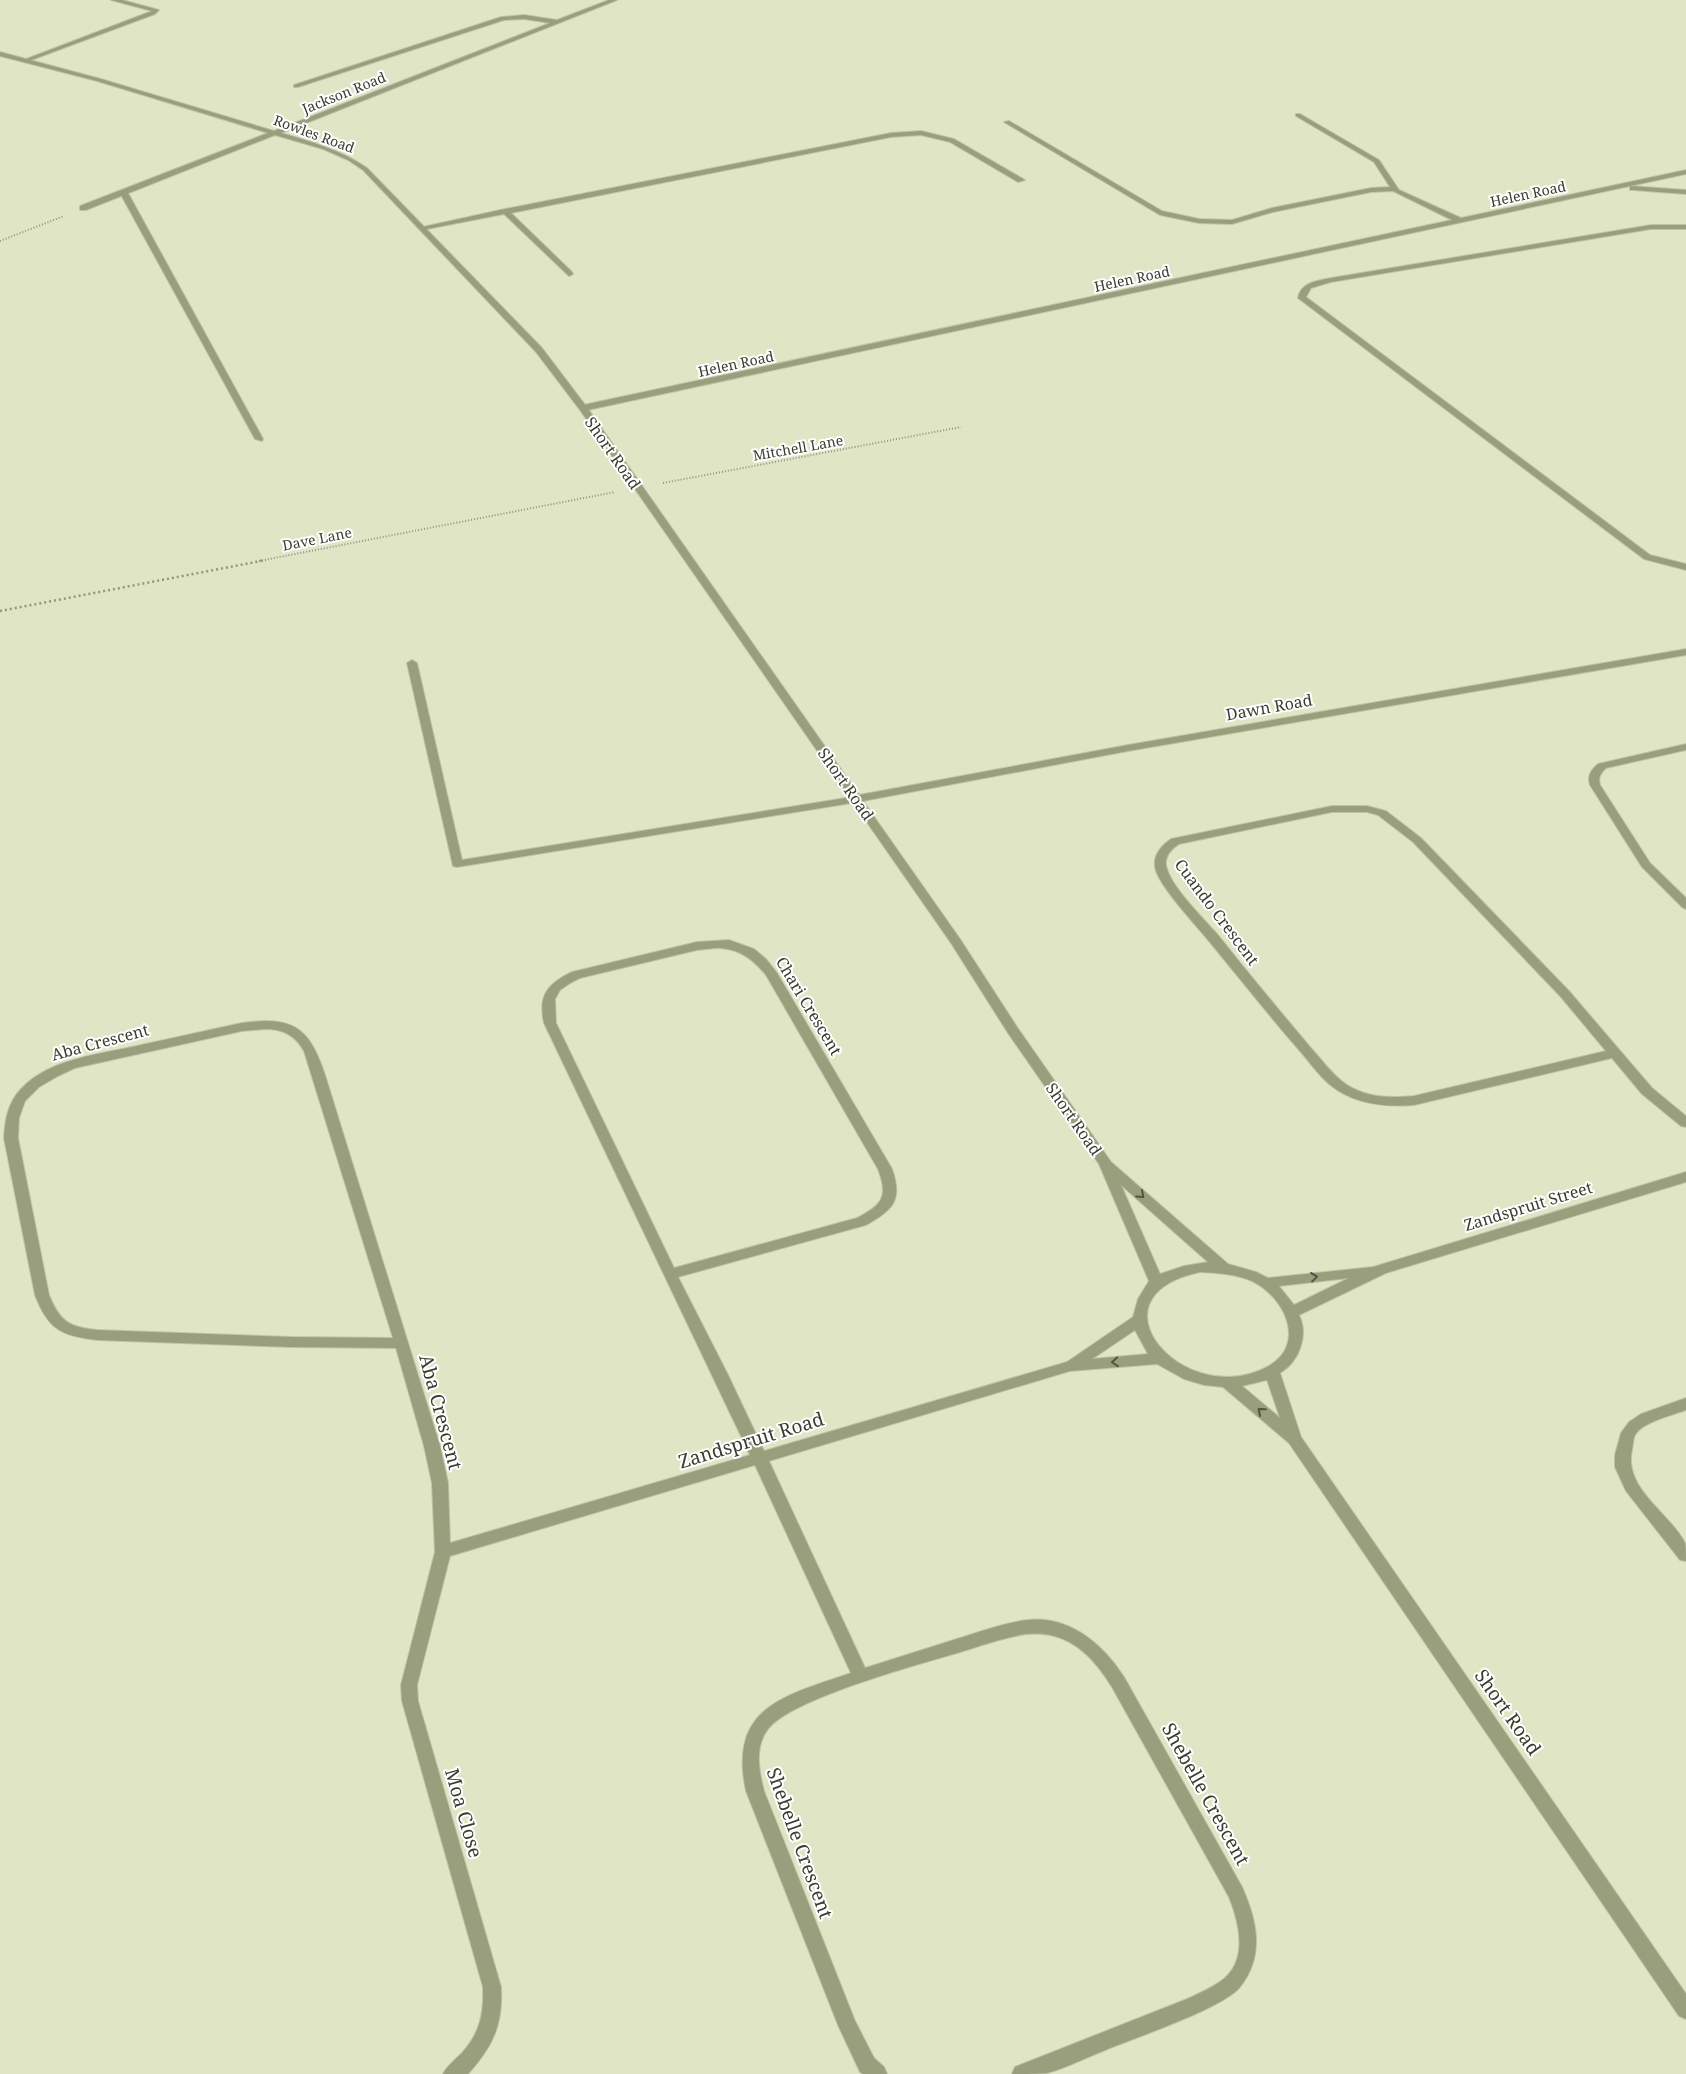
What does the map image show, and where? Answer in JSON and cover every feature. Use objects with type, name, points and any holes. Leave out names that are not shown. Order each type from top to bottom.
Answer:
[{"type":"street","points":[[24,61],[153,13],[156,10],[114,0]]},
{"type":"street","name":"Jackson Road","points":[[83,208],[277,133],[450,62],[614,0]]},
{"type":"street","points":[[296,86],[503,18],[524,17],[557,22]]},
{"type":"street","name":"Rowles Road","points":[[0,54],[99,80],[277,133],[325,148],[357,163],[539,350],[583,408]]},
{"type":"street","points":[[1298,115],[1377,161],[1395,189],[1417,202],[1461,221]]},
{"type":"street","points":[[1008,122],[1160,213],[1199,221],[1232,222],[1272,210],[1362,192],[1395,189]]},
{"type":"street","points":[[422,228],[890,135],[921,133],[952,140],[1021,180]]},
{"type":"street","name":"Helen Road","points":[[583,408],[1686,172]]},
{"type":"street","points":[[1621,187],[1686,192]]},
{"type":"street","points":[[124,193],[259,439]]},
{"type":"street","points":[[505,211],[569,274]]},
{"type":"street","points":[[1686,227],[1644,228],[1331,280],[1307,286],[1303,291],[1302,298],[1647,557],[1686,567]]},
{"type":"street","name":"Short Road","points":[[583,408],[858,799],[956,942],[1012,1030],[1104,1163],[1157,1283]]},
{"type":"street","name":"Dawn Road","points":[[412,663],[457,864],[858,799],[1082,756],[1686,652]]},
{"type":"street","points":[[1686,747],[1615,761],[1602,766],[1595,772],[1593,779],[1646,865],[1656,878],[1686,905]]},
{"type":"street","name":"Cuando Crescent","points":[[1614,1053],[1424,1099],[1388,1102],[1367,1099],[1355,1094],[1330,1077],[1297,1040],[1189,908],[1162,871],[1160,861],[1162,853],[1175,841],[1332,809],[1367,808],[1382,813],[1416,840],[1505,931],[1565,994],[1647,1091],[1686,1123]]},
{"type":"street","name":"Chari Crescent","points":[[670,1274],[861,1222],[873,1216],[886,1204],[892,1187],[880,1161],[770,973],[762,962],[750,952],[729,944],[697,946],[576,975],[566,979],[555,988],[548,1003],[550,1023],[670,1274],[721,1375],[759,1458]]},
{"type":"street","name":"Aba Crescent","points":[[401,1343],[300,1343],[98,1335],[77,1333],[62,1327],[56,1323],[48,1312],[42,1294],[11,1138],[12,1116],[18,1101],[32,1085],[52,1071],[72,1065],[242,1027],[270,1024],[290,1029],[300,1036],[312,1056],[401,1343],[432,1446],[440,1483],[443,1552]]},
{"type":"street","name":"Short Road","points":[[1104,1163],[1223,1268]]},
{"type":"street","name":"Zandspruit Street","points":[[1292,1312],[1381,1269],[1686,1177]]},
{"type":"street","points":[[1200,1267],[1223,1268],[1245,1273],[1265,1283],[1282,1296],[1292,1312],[1297,1328],[1295,1345],[1286,1360],[1272,1372],[1252,1380],[1228,1383],[1179,1372],[1159,1358],[1146,1342],[1140,1320],[1143,1300],[1157,1283],[1179,1271],[1200,1267]]},
{"type":"street","name":"Zandspruit Street","points":[[1265,1283],[1381,1269]]},
{"type":"street","name":"Zandspruit Road","points":[[1070,1366],[1140,1320]]},
{"type":"street","name":"Zandspruit Road","points":[[443,1552],[1070,1366],[1159,1358]]},
{"type":"street","name":"Short Road","points":[[1272,1372],[1294,1439]]},
{"type":"street","name":"Short Road","points":[[1228,1383],[1294,1439],[1686,2010]]},
{"type":"street","points":[[1686,1404],[1646,1418],[1634,1426],[1628,1433],[1623,1455],[1623,1467],[1632,1486],[1686,1555]]},
{"type":"street","points":[[759,1458],[860,1675]]},
{"type":"street","name":"Moa Close","points":[[443,1552],[409,1685],[410,1701],[492,1987],[493,2010],[489,2029],[480,2048],[453,2074]]},
{"type":"street","name":"Shebelle Crescent","points":[[877,2074],[867,2064],[847,2026],[755,1792],[749,1760],[749,1748],[770,1715],[799,1700],[860,1675],[1026,1627],[1056,1629],[1088,1644],[1104,1660],[1236,1893],[1247,1919],[1250,1944],[1243,1966],[1233,1983],[1194,2005],[1022,2074]]},
{"type":"path","points":[[0,241],[83,208]]},
{"type":"path","name":"Mitchell Lane","points":[[639,489],[961,427]]},
{"type":"path","name":"Dave Lane","points":[[0,611],[639,489]]}]
